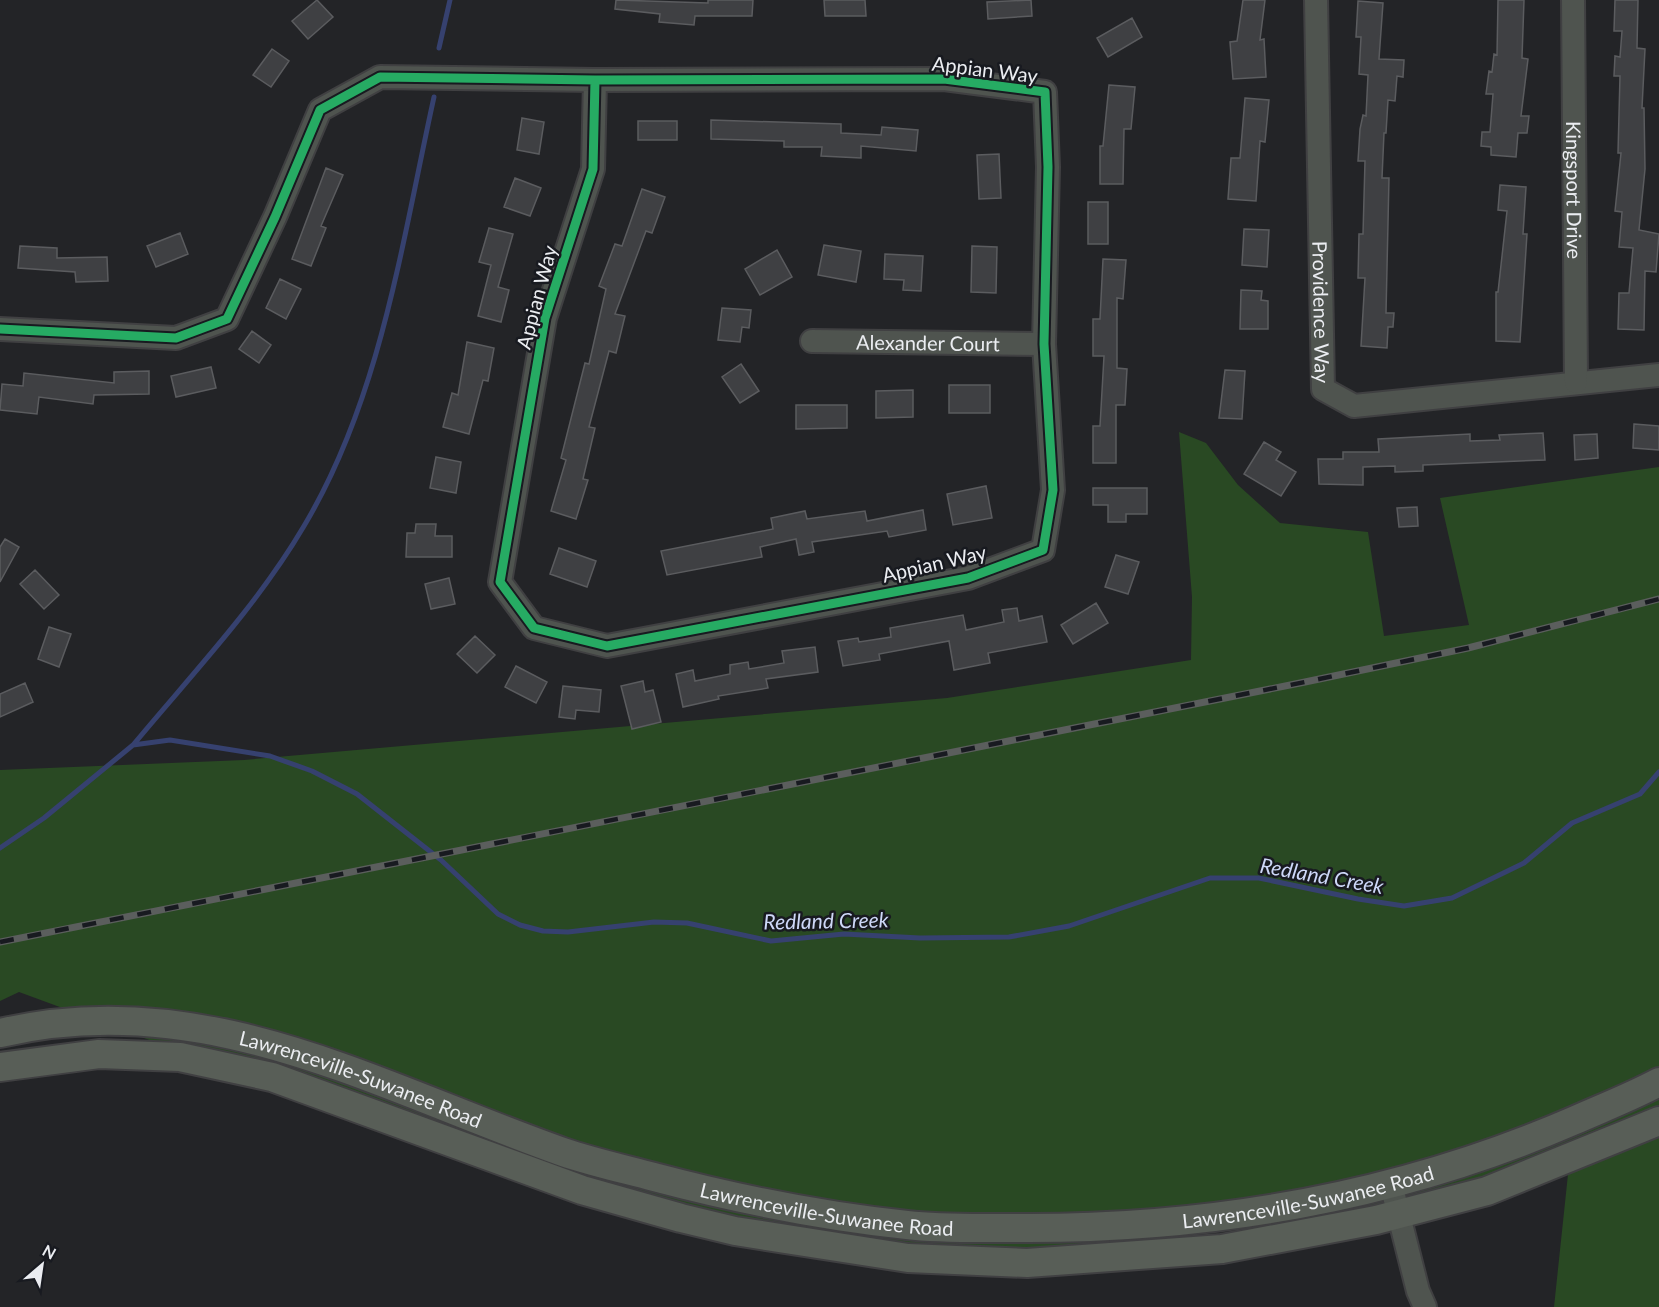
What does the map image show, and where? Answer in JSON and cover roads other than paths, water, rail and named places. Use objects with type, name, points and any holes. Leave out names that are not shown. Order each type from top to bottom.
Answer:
[{"type":"main road","name":"Lawrenceville-Suwanee Road","points":[[0,1033],[48,1024],[112,1020],[169,1023],[225,1032],[308,1054],[567,1153],[730,1197],[909,1225],[1091,1229],[1186,1221],[1301,1204],[1391,1184],[1483,1157],[1563,1125],[1659,1082]]},
{"type":"main road","name":"Lawrenceville-Suwanee Road","points":[[0,1067],[99,1054],[180,1057],[272,1077],[582,1190],[681,1218],[735,1231],[908,1258],[1027,1263],[1166,1255],[1236,1247],[1398,1214],[1487,1191],[1659,1121]]},
{"type":"main road","points":[[428,1134],[438,1104]]},
{"type":"main road","points":[[908,1258],[909,1225]]},
{"type":"street","name":"Providence Way","points":[[1316,0],[1323,389],[1354,406],[1659,375]]},
{"type":"street","name":"Kingsport Drive","points":[[1573,0],[1576,382]]},
{"type":"street","name":"Appian Way","points":[[0,329],[176,338],[227,319],[275,217],[320,110],[380,77],[595,80],[944,79],[1045,92],[1048,167],[1044,344],[1053,490],[1043,550],[968,578],[607,646],[534,628],[500,582],[545,318],[592,169],[595,80]]},
{"type":"street","name":"Alexander Court","points":[[812,341],[1044,344]]},
{"type":"street","points":[[1391,1184],[1418,1292],[1425,1307]]},
{"type":"waterway","points":[[439,48],[450,0]]},
{"type":"waterway","points":[[133,745],[223,639],[266,584],[304,526],[330,476],[371,372],[386,318],[434,97]]},
{"type":"waterway","name":"Redland Creek","points":[[0,848],[44,818],[133,745],[170,740],[270,756],[312,771],[357,794],[441,860],[498,914],[520,925],[543,931],[568,932],[654,922],[687,923],[771,941],[844,934],[920,938],[1009,937],[1069,926],[1210,878],[1259,878],[1358,899],[1404,906],[1452,898],[1524,863],[1572,823],[1640,794],[1659,772]]},
{"type":"railway","points":[[0,942],[1305,682],[1468,648],[1659,599]]}]
